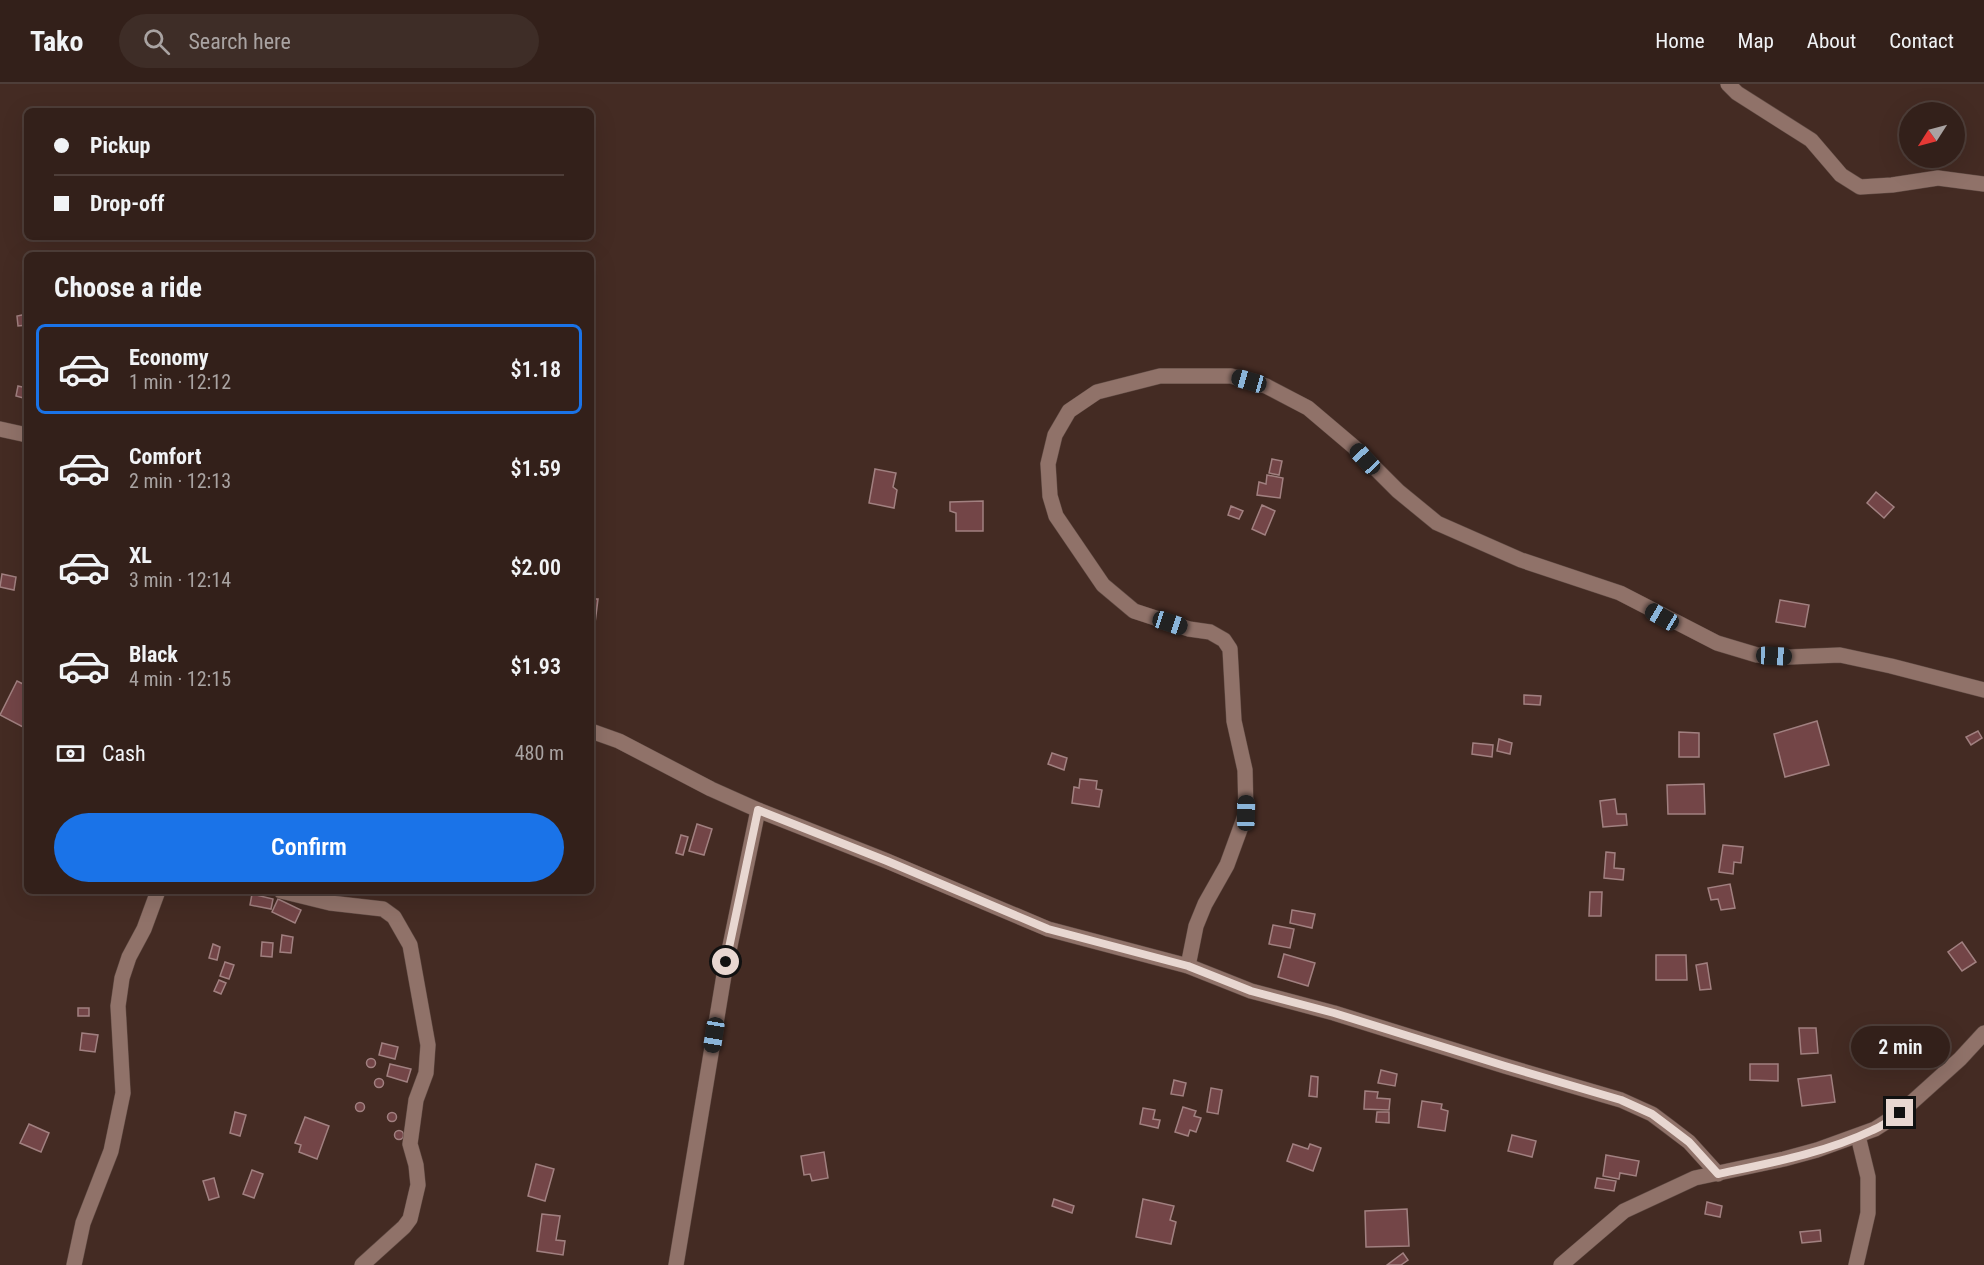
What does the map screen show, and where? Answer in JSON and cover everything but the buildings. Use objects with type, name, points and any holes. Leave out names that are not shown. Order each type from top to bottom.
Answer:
[{"type":"street","points":[[1728,84],[1737,93],[1811,140],[1841,175],[1860,187],[1938,178],[1984,184]]},
{"type":"street","points":[[1188,966],[1196,926],[1227,865],[1246,813],[1245,770],[1234,721],[1230,649],[1224,640],[1210,632],[1189,629],[1134,611],[1103,585],[1056,516],[1050,496],[1048,464],[1055,435],[1069,411],[1097,392],[1169,376],[1231,376],[1266,386],[1308,408],[1354,447],[1398,491],[1437,523],[1521,560],[1620,593],[1717,643],[1758,655],[1790,657],[1840,655],[1984,690]]},
{"type":"street","points":[[0,429],[24,434]]},
{"type":"street","points":[[594,732],[619,741],[711,789],[758,810],[1048,929],[1188,966],[1251,991],[1334,1013],[1621,1100],[1652,1114],[1689,1142],[1718,1174]]},
{"type":"street","points":[[675,1265],[724,975],[758,810]]},
{"type":"street","points":[[74,1265],[83,1224],[111,1151],[123,1093],[118,1006],[122,978],[157,894]]},
{"type":"street","points":[[293,894],[330,903],[383,909],[394,917],[410,945],[428,1045],[426,1073],[416,1100],[410,1144],[416,1165],[418,1185],[410,1219],[362,1265]]},
{"type":"street","points":[[1561,1265],[1624,1211],[1695,1178],[1795,1156],[1875,1130],[1900,1113],[1960,1059],[1984,1033]]},
{"type":"street","points":[[1856,1265],[1868,1213],[1868,1178],[1858,1136]]},
{"type":"route","points":[[726,962],[758,810],[1048,929],[1188,966],[1251,991],[1334,1013],[1621,1100],[1652,1114],[1689,1142],[1718,1174],[1784,1159],[1838,1143],[1875,1130],[1900,1113]]}]
